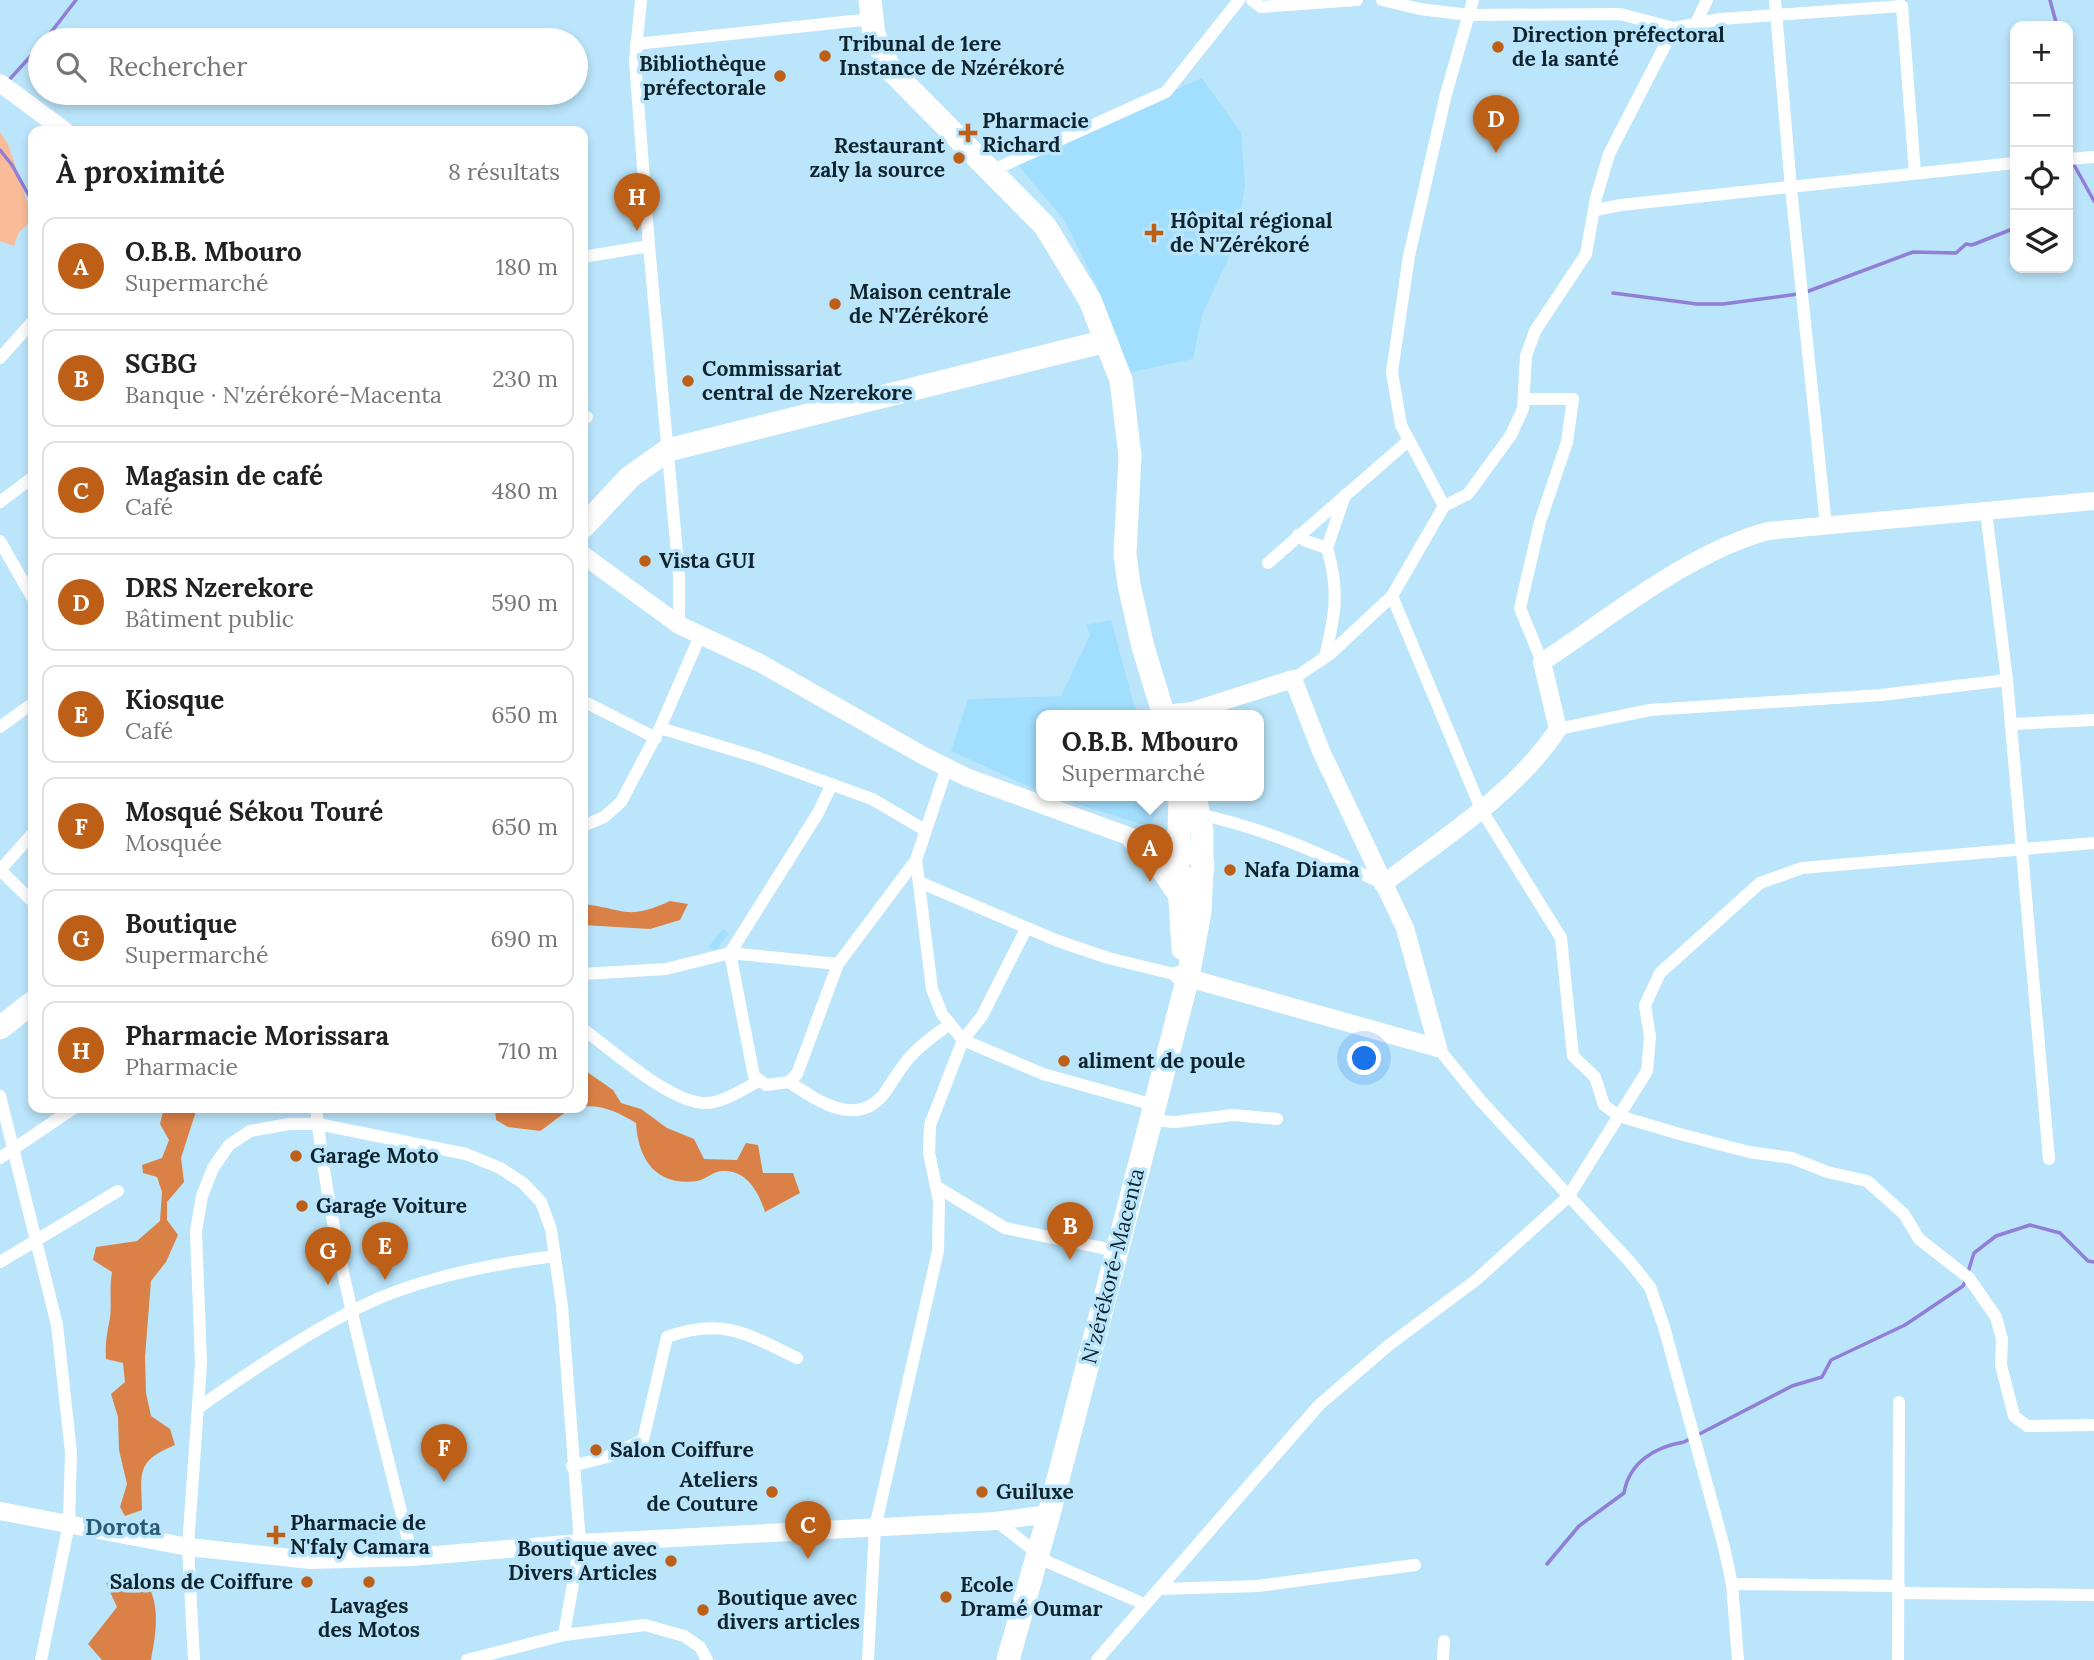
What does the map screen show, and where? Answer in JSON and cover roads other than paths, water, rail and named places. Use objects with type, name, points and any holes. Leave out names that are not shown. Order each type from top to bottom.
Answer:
[{"type":"highway","points":[[871,10],[879,51],[890,69],[1045,226],[1090,300],[1121,380],[1130,456],[1125,554],[1143,646],[1162,710]]},
{"type":"highway","points":[[588,522],[630,478],[668,450],[1107,341]]},
{"type":"highway","points":[[1183,976],[1184,945],[1178,865],[1192,811]]},
{"type":"highway","points":[[997,1660],[1044,1514],[1200,912],[1202,866],[1192,811]]},
{"type":"highway","points":[[1178,865],[1182,876],[1191,878],[1199,875],[1202,866]]},
{"type":"highway","points":[[0,1028],[28,1006]]},
{"type":"highway","points":[[1008,1660],[1033,1550]]},
{"type":"street","points":[[641,0],[636,44],[649,246],[679,575],[679,625]]},
{"type":"street","points":[[991,171],[1166,92],[1239,0]]},
{"type":"street","points":[[1252,0],[1261,7],[1357,0]]},
{"type":"street","points":[[1382,0],[1469,15],[1620,14],[1674,28],[1696,23],[1902,6],[1915,173]]},
{"type":"street","points":[[1444,506],[1408,441],[1394,397],[1392,372],[1395,332],[1440,121],[1473,0]]},
{"type":"street","points":[[1696,23],[1707,0]]},
{"type":"street","points":[[1775,0],[1791,188],[1826,525]]},
{"type":"street","points":[[636,44],[871,10]]},
{"type":"street","points":[[1195,710],[1293,678],[1325,657],[1366,624],[1392,596],[1444,506],[1468,494],[1511,435],[1525,399],[1525,356],[1535,331],[1586,254],[1609,154],[1674,28]]},
{"type":"street","points":[[0,83],[28,104]]},
{"type":"street","points":[[30,105],[58,126]]},
{"type":"street","points":[[2073,159],[2094,157]]},
{"type":"street","points":[[1595,210],[2010,164]]},
{"type":"street","points":[[588,256],[649,246]]},
{"type":"street","points":[[0,358],[28,327]]},
{"type":"street","points":[[1525,399],[1573,399],[1567,442],[1540,522],[1520,608],[1542,662],[1558,729]]},
{"type":"street","points":[[1268,563],[1408,441]]},
{"type":"street","points":[[0,502],[28,481]]},
{"type":"street","points":[[1325,657],[1336,608],[1336,583],[1327,548],[1345,495]]},
{"type":"street","points":[[1542,662],[1715,550],[1735,540],[1768,531],[2094,500]]},
{"type":"street","points":[[1986,512],[2007,680],[2049,1159]]},
{"type":"street","points":[[1298,535],[1306,541],[1327,548]]},
{"type":"street","points":[[0,541],[28,590]]},
{"type":"street","points":[[588,559],[679,625],[760,663],[947,767],[1128,837],[1162,845],[1176,837],[1192,811],[1275,835],[1323,854],[1382,884]]},
{"type":"street","points":[[1392,596],[1480,809],[1561,938],[1573,1056],[1595,1077],[1604,1105],[1619,1116],[1749,1152],[1792,1158],[1827,1171],[1867,1181],[1904,1214],[1919,1239],[1969,1278],[1996,1317],[2002,1339],[2001,1365],[2014,1416],[2027,1426],[2094,1425]]},
{"type":"street","points":[[588,824],[604,817],[621,802],[658,733],[700,636]]},
{"type":"street","points":[[1293,678],[1321,751],[1405,928],[1438,1048],[1481,1101],[1650,1287],[1664,1327],[1732,1584],[1738,1660]]},
{"type":"street","points":[[1382,884],[1480,809],[1541,754],[1558,729],[1650,710],[1881,695],[2007,680]]},
{"type":"street","points":[[588,703],[658,733],[832,784],[872,799],[925,830]]},
{"type":"street","points":[[0,727],[28,707]]},
{"type":"street","points":[[2011,724],[2094,720]]},
{"type":"street","points":[[789,1082],[797,1074],[838,964],[901,885],[916,860],[947,767]]},
{"type":"street","points":[[832,784],[818,813],[730,953],[754,1076],[766,1085],[789,1082],[838,1110],[864,1110],[883,1095],[910,1057],[950,1024]]},
{"type":"street","points":[[1128,837],[1161,872],[1182,905]]},
{"type":"street","points":[[28,839],[0,870],[28,897]]},
{"type":"street","points":[[1097,1660],[1319,1405],[1389,1345],[1476,1280],[1568,1197],[1647,1071],[1650,1037],[1645,1005],[1660,974],[1760,883],[1802,868],[2094,843]]},
{"type":"street","points":[[916,860],[932,989],[942,1014],[963,1040],[1043,1073],[1149,1109],[1175,1122],[1234,1115],[1277,1119]]},
{"type":"street","points":[[919,882],[1026,929],[1108,958],[1183,976],[1438,1048]]},
{"type":"street","points":[[868,1660],[875,1528],[938,1251],[939,1201],[929,1153],[930,1125],[963,1040],[982,1016],[1026,929]]},
{"type":"street","points":[[588,974],[666,969],[730,953],[838,964]]},
{"type":"street","points":[[588,1032],[686,1100],[709,1103],[759,1081]]},
{"type":"street","points":[[0,1096],[57,1325],[71,1452],[69,1524],[41,1660]]},
{"type":"street","points":[[0,1158],[67,1113]]},
{"type":"street","points":[[317,1113],[354,1312],[412,1557]]},
{"type":"street","points":[[194,1660],[187,1547],[201,1363],[196,1231],[202,1196],[213,1168],[229,1145],[250,1131],[289,1124],[318,1124],[466,1154],[500,1168],[523,1184],[541,1202],[551,1228],[562,1307],[572,1466],[580,1543],[564,1635]]},
{"type":"street","points":[[937,1186],[1005,1228],[1111,1250]]},
{"type":"street","points":[[0,1262],[118,1191]]},
{"type":"street","points":[[198,1408],[256,1369],[391,1293],[464,1271],[555,1256]]},
{"type":"street","points":[[572,1466],[607,1457],[643,1440],[667,1336],[705,1326],[736,1331],[797,1358]]},
{"type":"street","points":[[1898,1660],[1899,1402]]},
{"type":"street","points":[[0,1511],[187,1547],[311,1560],[412,1557],[580,1543],[996,1521],[1044,1514]]},
{"type":"street","points":[[996,1521],[1063,1571],[1144,1604]]},
{"type":"street","points":[[1159,1589],[1258,1586],[1415,1565]]},
{"type":"street","points":[[1732,1584],[2094,1595]]},
{"type":"street","points":[[467,1660],[564,1635],[645,1625],[684,1636],[700,1647],[707,1660]]},
{"type":"street","points":[[1443,1660],[1444,1641]]},
{"type":"waterway","points":[[54,28],[76,0]]},
{"type":"waterway","points":[[2050,0],[2056,21]]},
{"type":"waterway","points":[[8,81],[28,59]]},
{"type":"waterway","points":[[0,150],[28,194]]},
{"type":"waterway","points":[[2073,163],[2094,201]]},
{"type":"waterway","points":[[1806,292],[1913,252],[1956,253],[1966,244],[1972,245],[2010,230]]},
{"type":"waterway","points":[[1613,293],[1697,304],[1723,304],[1798,294]]},
{"type":"waterway","points":[[1968,1272],[1974,1253],[1996,1236],[2030,1225],[2060,1233],[2088,1261],[2094,1262]]},
{"type":"waterway","points":[[1547,1564],[1579,1526],[1624,1493],[1631,1473],[1653,1452],[1684,1442],[1792,1386],[1822,1377],[1831,1360],[1905,1325],[1963,1286],[1966,1279]]},
{"type":"place","name":"Direction préfectoral de la santé","points":[[1498,47]]},
{"type":"place","name":"Tribunal de 1ere Instance de Nzérékoré","points":[[825,56]]},
{"type":"place","name":"Bibliothèque préfectorale","points":[[780,76]]},
{"type":"place","name":"Pharmacie Richard","points":[[968,133]]},
{"type":"place","name":"DRS Nzerekore","points":[[1496,153]]},
{"type":"place","name":"Restaurant zaly la source","points":[[959,158]]},
{"type":"place","name":"Pharmacie Morissara","points":[[637,231]]},
{"type":"place","name":"Hôpital régional de N'Zérékoré","points":[[1154,233]]},
{"type":"place","name":"Maison centrale de N'Zérékoré","points":[[835,304]]},
{"type":"place","name":"Commissariat central de Nzerekore","points":[[688,381]]},
{"type":"place","name":"Vista GUI","points":[[645,561]]},
{"type":"place","name":"Nafa Diama","points":[[1230,870]]},
{"type":"place","name":"O.B.B. Mbouro","points":[[1150,882]]},
{"type":"place","name":"aliment de poule","points":[[1064,1061]]},
{"type":"place","name":"Garage Moto","points":[[296,1156]]},
{"type":"place","name":"Garage Voiture","points":[[302,1206]]},
{"type":"place","name":"SGBG","points":[[1070,1260]]},
{"type":"place","name":"Kiosque","points":[[385,1280]]},
{"type":"place","name":"Boutique","points":[[328,1285]]},
{"type":"place","name":"Salon Coiffure","points":[[596,1450]]},
{"type":"place","name":"Mosqué Sékou Touré","points":[[444,1482]]},
{"type":"place","name":"Ateliers de Couture","points":[[772,1492]]},
{"type":"place","name":"Guiluxe","points":[[982,1492]]},
{"type":"place","name":"Pharmacie de N'faly Camara","points":[[276,1535]]},
{"type":"place","name":"Magasin de café","points":[[808,1559]]},
{"type":"place","name":"Boutique avec Divers Articles","points":[[671,1561]]},
{"type":"place","name":"Salons de Coiffure","points":[[307,1582]]},
{"type":"place","name":"Lavages des Motos","points":[[369,1582]]},
{"type":"place","name":"Ecole Dramé Oumar","points":[[946,1597]]},
{"type":"place","name":"Boutique avec divers articles","points":[[703,1610]]},
{"type":"district","name":"Dorota","points":[[123,1527]]}]
